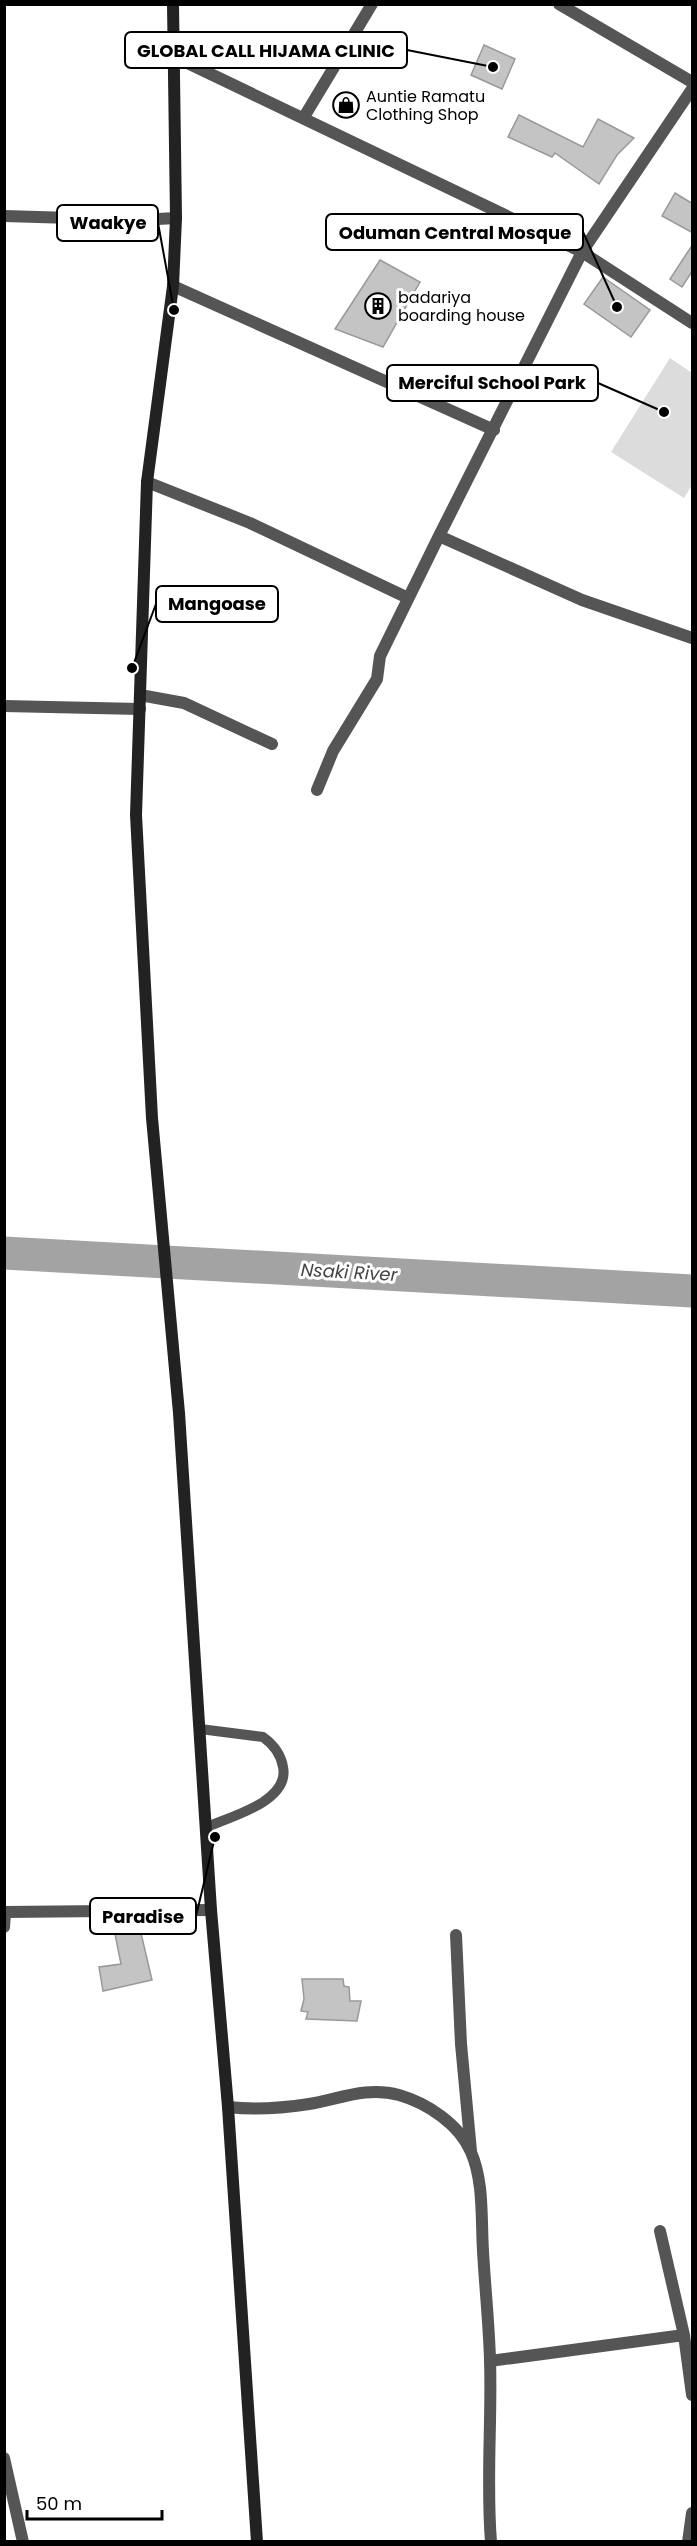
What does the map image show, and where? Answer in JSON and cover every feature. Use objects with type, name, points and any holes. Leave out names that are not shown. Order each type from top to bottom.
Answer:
[{"type":"street","points":[[173,4],[176,218],[173,286],[147,482],[136,815],[152,1118],[179,1413],[211,1910],[228,2107],[257,2541]]},
{"type":"street","points":[[304,117],[372,4]]},
{"type":"street","points":[[559,4],[693,82]]},
{"type":"street","points":[[173,56],[582,252],[693,323]]},
{"type":"street","points":[[317,790],[333,751],[377,679],[380,656],[582,252],[693,89]]},
{"type":"street","points":[[4,216],[139,220],[176,218]]},
{"type":"street","points":[[173,286],[494,430]]},
{"type":"street","points":[[147,482],[250,523],[408,598]]},
{"type":"street","points":[[439,536],[582,600],[693,638]]},
{"type":"street","points":[[141,696],[184,703],[272,744]]},
{"type":"street","points":[[4,706],[140,709]]},
{"type":"street","points":[[4,1927],[5,1912],[211,1910]]},
{"type":"street","points":[[456,1935],[461,2044],[471,2152],[479,2182],[490,2361],[488,2497],[491,2541]]},
{"type":"street","points":[[228,2107],[274,2108],[310,2104],[347,2094],[372,2092],[397,2094],[427,2105],[460,2135],[471,2152]]},
{"type":"street","points":[[660,2231],[684,2335],[693,2395]]},
{"type":"street","points":[[490,2361],[684,2335]]},
{"type":"street","points":[[4,2458],[23,2541]]},
{"type":"street","points":[[688,2541],[693,2512]]},
{"type":"lane","points":[[200,1729],[263,1737],[281,1757],[285,1776],[279,1790],[254,1807],[206,1827]]},
{"type":"shaded area","points":[[670,358],[692,373],[692,485],[684,498],[611,452]]},
{"type":"building","points":[[484,45],[515,59],[502,89],[471,75]]},
{"type":"building","points":[[519,115],[583,147],[598,119],[634,138],[617,155],[599,184],[555,153],[552,157],[508,137]]},
{"type":"building","points":[[675,193],[693,204],[693,233],[662,216]]},
{"type":"building","points":[[693,244],[693,270],[682,287],[670,279]]},
{"type":"building","name":"badariya boarding house","points":[[380,260],[420,282],[383,347],[335,329]]},
{"type":"building","points":[[603,277],[650,310],[631,337],[584,304]]},
{"type":"building","points":[[140,1929],[152,1980],[103,1991],[99,1967],[121,1964],[115,1934]]},
{"type":"building","points":[[302,1979],[343,1979],[344,1986],[349,1987],[350,2001],[361,2001],[357,2021],[306,2019],[308,2012],[301,2011],[304,1999]]},
{"type":"waterway","name":"Nsaki River","points":[[4,1253],[692,1291]]},
{"type":"place","name":"GLOBAL CALL HIJAMA CLINIC","points":[[493,67]]},
{"type":"place","name":"Auntie Ramatu Clothing Shop","points":[[346,105]]},
{"type":"place","name":"badariya boarding house","points":[[378,306]]},
{"type":"place","name":"Oduman Central Mosque","points":[[617,307]]},
{"type":"place","name":"Waakye","points":[[174,310]]},
{"type":"place","name":"Merciful School Park","points":[[664,412]]},
{"type":"place","name":"Mangoase","points":[[132,668]]},
{"type":"place","name":"Paradise","points":[[215,1837]]}]
